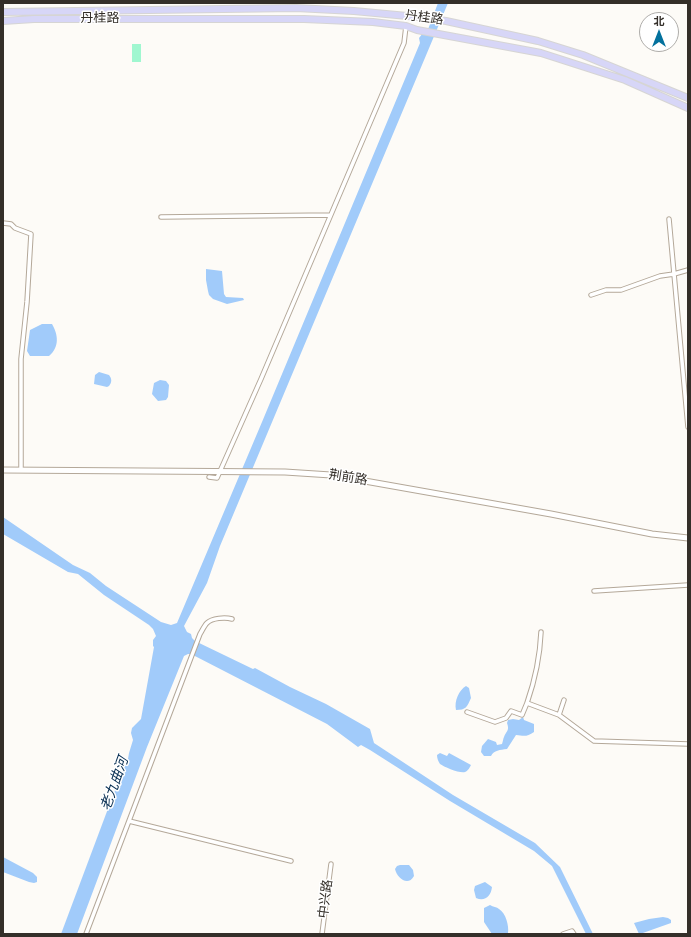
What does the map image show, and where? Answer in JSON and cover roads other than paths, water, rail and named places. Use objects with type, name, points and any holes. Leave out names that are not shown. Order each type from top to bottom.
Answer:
[{"type":"main road","name":"丹桂路","points":[[3,12],[307,6],[418,17],[446,21],[538,41],[583,55],[688,98]]},
{"type":"main road","name":"丹桂路","points":[[3,21],[50,19],[304,19],[373,22],[406,26],[417,30],[541,53],[625,80],[688,108]]},
{"type":"street","points":[[210,477],[217,478],[404,43],[406,26]]},
{"type":"street","points":[[161,217],[330,215]]},
{"type":"street","points":[[669,220],[688,427]]},
{"type":"street","points":[[3,223],[11,224],[15,228],[31,234],[27,302],[21,359],[20,468]]},
{"type":"street","points":[[591,295],[606,290],[621,290],[660,276],[688,270]]},
{"type":"street","name":"荆前路","points":[[3,470],[231,471],[331,475],[551,514],[652,534],[688,538]]},
{"type":"street","points":[[594,590],[688,585]]},
{"type":"street","points":[[86,934],[198,640],[206,624],[210,620],[232,619]]},
{"type":"street","points":[[467,712],[495,722],[506,718],[511,711],[522,715],[533,687],[541,646],[541,632]]},
{"type":"street","points":[[560,715],[564,700]]},
{"type":"street","points":[[527,703],[560,715],[594,741],[688,744]]},
{"type":"street","points":[[129,821],[291,861]]},
{"type":"street","name":"中兴路","points":[[322,934],[331,864]]},
{"type":"street","points":[[563,934],[572,932],[574,934]]},
{"type":"water","points":[[438,3],[448,3],[220,546],[207,583],[184,626],[195,641],[253,669],[255,668],[326,704],[370,729],[374,743],[453,795],[535,843],[560,867],[593,934],[586,934],[552,866],[534,851],[450,801],[370,750],[361,745],[358,747],[327,724],[191,654],[188,654],[184,656],[147,747],[77,934],[61,934],[128,759],[133,740],[131,733],[132,728],[141,719],[154,647],[153,640],[156,636],[153,629],[149,625],[104,595],[78,574],[68,572],[3,534],[3,517],[73,565],[90,573],[106,586],[161,622],[171,625],[177,623],[420,43],[419,38],[423,33],[427,32]]},
{"type":"water","points":[[206,269],[222,271],[224,294],[226,297],[243,298],[244,300],[227,304],[213,299],[209,295],[208,291]]},
{"type":"water","points":[[42,324],[52,324],[57,336],[55,349],[49,356],[30,356],[27,351],[30,330]]},
{"type":"water","points":[[99,372],[109,375],[111,378],[111,383],[109,386],[107,387],[94,384],[95,375]]},
{"type":"water","points":[[160,380],[166,381],[169,385],[168,397],[166,400],[158,401],[152,394],[154,383]]},
{"type":"water","points":[[466,686],[469,688],[471,698],[466,707],[456,710],[458,696],[461,690]]},
{"type":"water","points":[[523,717],[524,720],[534,724],[534,732],[525,736],[516,735],[507,749],[496,751],[491,756],[484,756],[481,752],[482,746],[488,739],[496,742],[497,745],[502,744],[508,729],[508,720],[519,720]]},
{"type":"water","points":[[440,753],[447,756],[449,753],[471,765],[465,772],[456,771],[439,763],[437,755]]},
{"type":"water","points":[[3,857],[33,873],[37,877],[37,882],[29,882],[3,872]]},
{"type":"water","points":[[400,865],[409,865],[413,870],[414,876],[412,879],[406,881],[400,878],[395,869]]},
{"type":"water","points":[[485,882],[492,887],[489,895],[485,899],[476,898],[474,890],[475,886]]},
{"type":"water","points":[[490,905],[498,908],[504,913],[508,933],[492,934],[484,922],[484,908]]},
{"type":"water","points":[[663,917],[671,920],[671,923],[640,934],[634,923],[649,919]]},
{"type":"water label","name":"老九曲河","points":[[115,784]]}]
